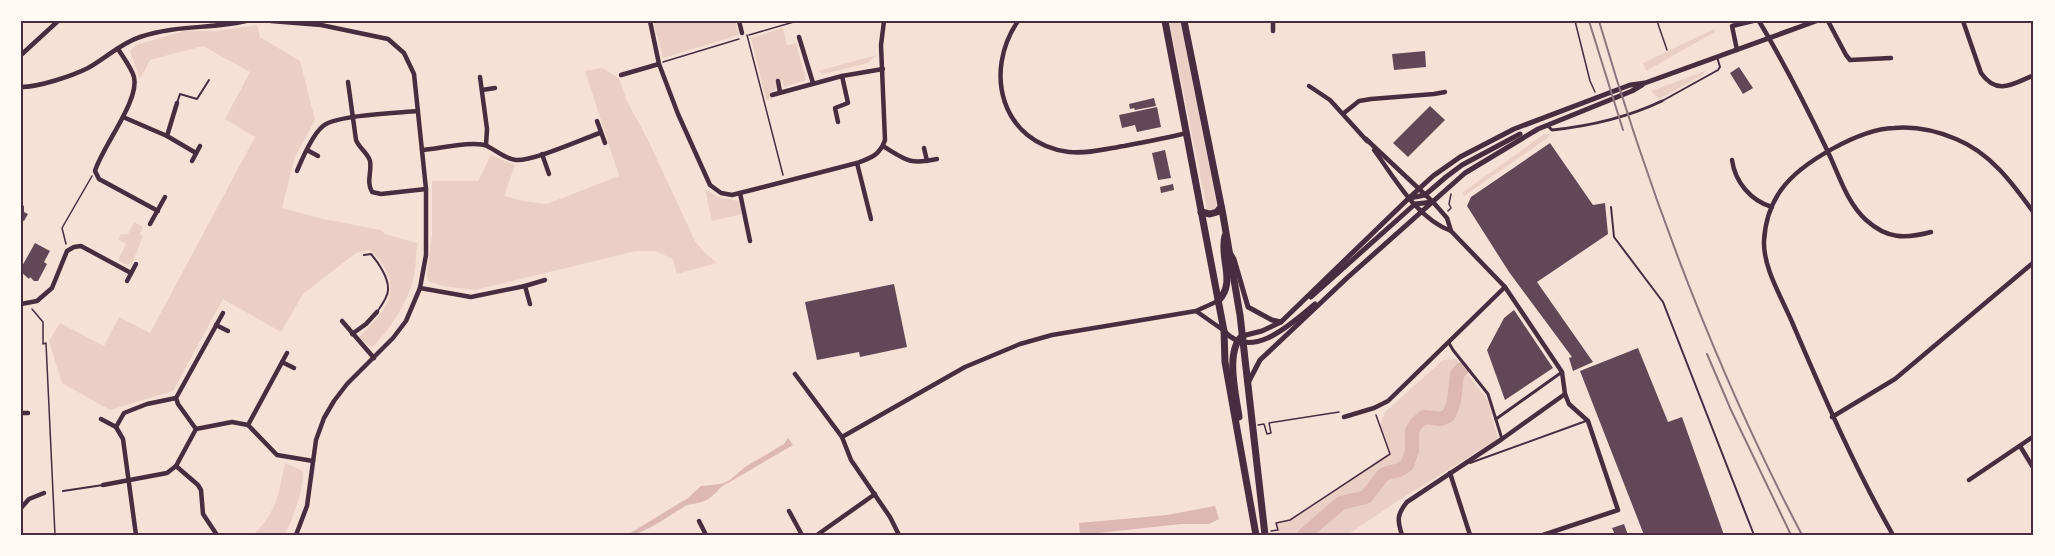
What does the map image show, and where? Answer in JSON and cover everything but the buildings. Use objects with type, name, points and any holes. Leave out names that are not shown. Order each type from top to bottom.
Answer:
[{"type":"highway","points":[[1165,21],[1224,331],[1225,362],[1256,535]]},
{"type":"highway","points":[[1184,21],[1229,249],[1242,336],[1232,363],[1239,419],[1238,434]]},
{"type":"highway","points":[[1201,212],[1210,214],[1217,212],[1221,207]]},
{"type":"highway","points":[[1218,302],[1225,294],[1228,283],[1222,245],[1226,234]]},
{"type":"highway","points":[[1239,343],[1247,385],[1265,535]]},
{"type":"street","points":[[27,62],[21,55],[58,21]]},
{"type":"street","points":[[21,87],[51,81],[86,69],[129,42],[160,32],[191,26],[224,26],[246,21]]},
{"type":"street","points":[[271,21],[321,25],[388,39],[404,53],[414,74],[426,189],[426,255],[420,288],[400,329],[347,384],[334,401],[316,441],[307,506],[296,535]]},
{"type":"street","points":[[650,21],[659,64],[678,114],[710,185],[726,195],[857,163],[872,158],[880,152],[885,140],[882,32],[884,21]]},
{"type":"street","points":[[739,21],[742,33]]},
{"type":"street","points":[[1018,21],[1004,45],[1001,57],[1000,87],[1002,99],[1013,119],[1035,139],[1058,150],[1092,152],[1187,133]]},
{"type":"street","points":[[1273,21],[1273,31]]},
{"type":"street","points":[[1737,50],[1731,24],[1753,21]]},
{"type":"street","points":[[1759,21],[1828,152],[1849,199],[1865,220],[1897,237],[1907,238],[1931,232]]},
{"type":"street","points":[[1247,385],[1260,360],[1465,173],[1547,124],[1605,98],[1816,21]]},
{"type":"street","points":[[1828,21],[1850,60],[1891,58]]},
{"type":"street","points":[[1963,21],[1981,73],[1986,80],[2000,87],[2006,87],[2034,75]]},
{"type":"street","points":[[799,37],[813,83]]},
{"type":"street","points":[[118,49],[134,78],[135,89],[95,171],[99,179],[158,211]]},
{"type":"street","points":[[621,75],[659,64]]},
{"type":"street","points":[[772,94],[842,76],[883,69]]},
{"type":"street","points":[[838,122],[835,108],[848,103],[842,76]]},
{"type":"street","points":[[480,77],[487,129],[486,146]]},
{"type":"street","points":[[778,81],[780,92]]},
{"type":"street","points":[[348,82],[356,140],[369,157],[371,166],[368,185],[372,192],[381,194],[426,189]]},
{"type":"street","points":[[1309,86],[1344,113],[1422,212],[1441,227],[1451,231],[1505,287],[1562,372],[1569,404],[1588,421],[1618,510],[1543,535]]},
{"type":"street","points":[[482,90],[495,88]]},
{"type":"street","points":[[1344,113],[1359,101],[1445,92]]},
{"type":"street","points":[[1242,336],[1262,331],[1281,322],[1419,189],[1442,170],[1481,144],[1543,117],[1605,98]]},
{"type":"street","points":[[1547,124],[1552,130],[1595,125],[1662,101]]},
{"type":"street","points":[[167,136],[177,103]]},
{"type":"street","points":[[297,171],[314,137],[326,123],[418,111]]},
{"type":"street","points":[[123,117],[167,136],[196,153]]},
{"type":"street","points":[[597,121],[605,143]]},
{"type":"street","points":[[1893,535],[1833,417],[1771,272],[1764,242],[1772,207],[1787,183],[1801,170],[1828,152],[1872,131],[1902,128],[1936,132],[1966,143],[1990,159],[2034,213]]},
{"type":"street","points":[[1409,198],[1425,195],[1462,165],[1518,135],[1538,129]]},
{"type":"street","points":[[422,150],[486,146],[517,160],[542,154],[600,133]]},
{"type":"street","points":[[1366,139],[1433,202],[1447,219],[1451,231]]},
{"type":"street","points":[[192,161],[200,146]]},
{"type":"street","points":[[883,146],[911,162],[937,159]]},
{"type":"street","points":[[924,148],[927,161]]},
{"type":"street","points":[[307,150],[318,156]]},
{"type":"street","points":[[542,154],[549,174]]},
{"type":"street","points":[[1732,160],[1733,171],[1740,183],[1762,204],[1772,207]]},
{"type":"street","points":[[857,163],[871,219]]},
{"type":"street","points":[[740,193],[750,241]]},
{"type":"street","points":[[150,224],[165,196]]},
{"type":"street","points":[[1299,304],[1313,295],[1415,204],[1433,202]]},
{"type":"street","points":[[21,304],[30,303],[52,288],[67,251],[74,247],[81,246],[131,273]]},
{"type":"street","points":[[1229,249],[1248,307],[1272,320],[1281,322]]},
{"type":"street","points":[[1833,417],[1895,379],[2034,262]]},
{"type":"street","points":[[128,281],[136,264]]},
{"type":"street","points":[[1196,311],[1239,343],[1261,340],[1283,330],[1347,279]]},
{"type":"street","points":[[420,288],[471,297],[545,280]]},
{"type":"street","points":[[525,286],[530,304]]},
{"type":"street","points":[[1344,417],[1388,401],[1505,287]]},
{"type":"street","points":[[842,437],[965,367],[1020,344],[1052,335],[1196,311],[1218,302]]},
{"type":"street","points":[[352,334],[377,312]]},
{"type":"street","points":[[196,429],[176,398],[223,313]]},
{"type":"street","points":[[342,321],[374,358]]},
{"type":"street","points":[[216,325],[228,331]]},
{"type":"street","points":[[1449,343],[1488,394],[1502,438]]},
{"type":"street","points":[[248,426],[287,352]]},
{"type":"street","points":[[282,362],[294,368]]},
{"type":"street","points":[[1496,419],[1562,372]]},
{"type":"street","points":[[795,374],[842,437],[851,460],[890,517],[899,535]]},
{"type":"street","points":[[1402,535],[1397,519],[1404,506],[1565,394]]},
{"type":"street","points":[[116,427],[124,413],[147,404],[176,398]]},
{"type":"street","points":[[21,413],[28,413]]},
{"type":"street","points":[[101,419],[116,427],[123,439],[136,535]]},
{"type":"street","points":[[196,429],[232,422],[248,426],[277,455],[313,461]]},
{"type":"street","points":[[103,485],[167,473],[176,466],[196,429]]},
{"type":"street","points":[[1969,480],[2034,436]]},
{"type":"street","points":[[2019,446],[2034,469]]},
{"type":"street","points":[[176,466],[201,490],[203,514],[217,535]]},
{"type":"street","points":[[1449,473],[1470,535]]},
{"type":"street","points":[[21,508],[23,500],[44,493]]},
{"type":"street","points":[[817,535],[875,494]]},
{"type":"street","points":[[789,511],[802,535]]},
{"type":"street","points":[[699,521],[706,535]]},
{"type":"lane","points":[[1662,101],[1718,70],[1720,67],[1716,57]]},
{"type":"lane","points":[[177,103],[180,94],[197,99],[209,80]]},
{"type":"lane","points":[[1611,207],[1614,237],[1663,302],[1754,535]]},
{"type":"lane","points":[[364,255],[371,254],[378,262],[389,290],[377,312]]},
{"type":"lane","points":[[1459,467],[1588,421]]},
{"type":"lane","points":[[63,491],[103,485]]},
{"type":"path","points":[[659,64],[797,21]]},
{"type":"path","points":[[1575,21],[1590,81],[1595,92]]},
{"type":"path","points":[[1657,21],[1667,50]]},
{"type":"path","points":[[742,33],[748,36],[785,181]]},
{"type":"path","points":[[67,251],[62,228],[95,171]]},
{"type":"path","points":[[1448,211],[1451,208],[1449,204],[1451,195]]},
{"type":"path","points":[[30,303],[43,322],[55,535]]},
{"type":"path","points":[[1278,530],[1276,524],[1290,520],[1390,454],[1374,408]]},
{"type":"path","points":[[1252,426],[1264,424],[1267,434],[1271,433],[1269,423],[1339,412]]},
{"type":"shaded area","points":[[653,21],[735,21],[739,35],[663,58]]},
{"type":"shaded area","points":[[1169,21],[1180,21],[1217,206],[1214,210],[1207,209]]},
{"type":"shaded area","points":[[257,25],[260,37],[300,61],[315,120],[295,157],[282,208],[323,219],[381,230],[385,234],[417,243],[415,272],[410,290],[397,316],[373,347],[359,337],[384,308],[388,301],[390,283],[384,267],[370,250],[356,253],[303,294],[281,332],[223,299],[173,391],[110,410],[62,383],[49,341],[60,323],[104,346],[119,317],[150,333],[255,137],[225,119],[250,72],[203,46],[150,60],[140,79],[130,51],[136,45],[184,31],[216,31]]},
{"type":"shaded area","points":[[783,28],[787,45],[796,43],[806,80],[784,87],[782,79],[776,80],[777,89],[771,91],[772,99],[766,100],[751,38]]},
{"type":"shaded area","points":[[1714,29],[1715,32],[1646,71],[1643,63]]},
{"type":"shaded area","points":[[877,55],[868,63],[823,74],[818,71]]},
{"type":"shaded area","points":[[602,68],[619,78],[627,101],[648,140],[695,241],[717,263],[677,274],[673,259],[655,251],[636,251],[475,290],[442,286],[428,281],[432,233],[432,181],[478,181],[491,155],[515,165],[504,196],[547,204],[619,176],[585,71]]},
{"type":"shaded area","points":[[1705,71],[1703,75],[1659,99],[1651,91]]},
{"type":"shaded area","points":[[1544,134],[1551,134],[1464,196],[1462,193]]},
{"type":"shaded area","points":[[705,189],[718,197],[738,201],[742,214],[712,221]]},
{"type":"shaded area","points":[[134,222],[143,227],[140,234],[143,236],[133,261],[127,265],[118,260],[126,244],[118,239],[121,234],[128,234]]},
{"type":"shaded area","points":[[1456,359],[1488,401],[1498,439],[1347,535],[1278,535],[1276,523],[1290,520],[1390,454],[1380,426],[1385,412],[1443,360]]},
{"type":"shaded area","points":[[788,438],[793,445],[721,487],[708,499],[685,506],[641,532],[627,535],[688,498],[701,486],[721,484],[730,480],[745,467],[784,444]]},
{"type":"shaded area","points":[[285,463],[303,471],[303,479],[295,512],[285,535],[253,535],[268,518],[276,502]]},
{"type":"shaded area","points":[[1215,506],[1219,519],[1209,524],[1181,524],[1080,535],[1079,523],[1167,515]]},
{"type":"waterway","points":[[1304,535],[1341,503],[1366,497],[1384,474],[1407,465],[1412,451],[1412,431],[1416,424],[1424,417],[1441,419],[1449,415],[1454,401],[1457,374],[1462,369]]},
{"type":"railway","points":[[1589,21],[1623,130]]},
{"type":"railway","points":[[1599,21],[1663,218],[1688,283],[1741,410],[1802,535]]},
{"type":"railway","points":[[1707,354],[1731,410],[1791,535]]}]
